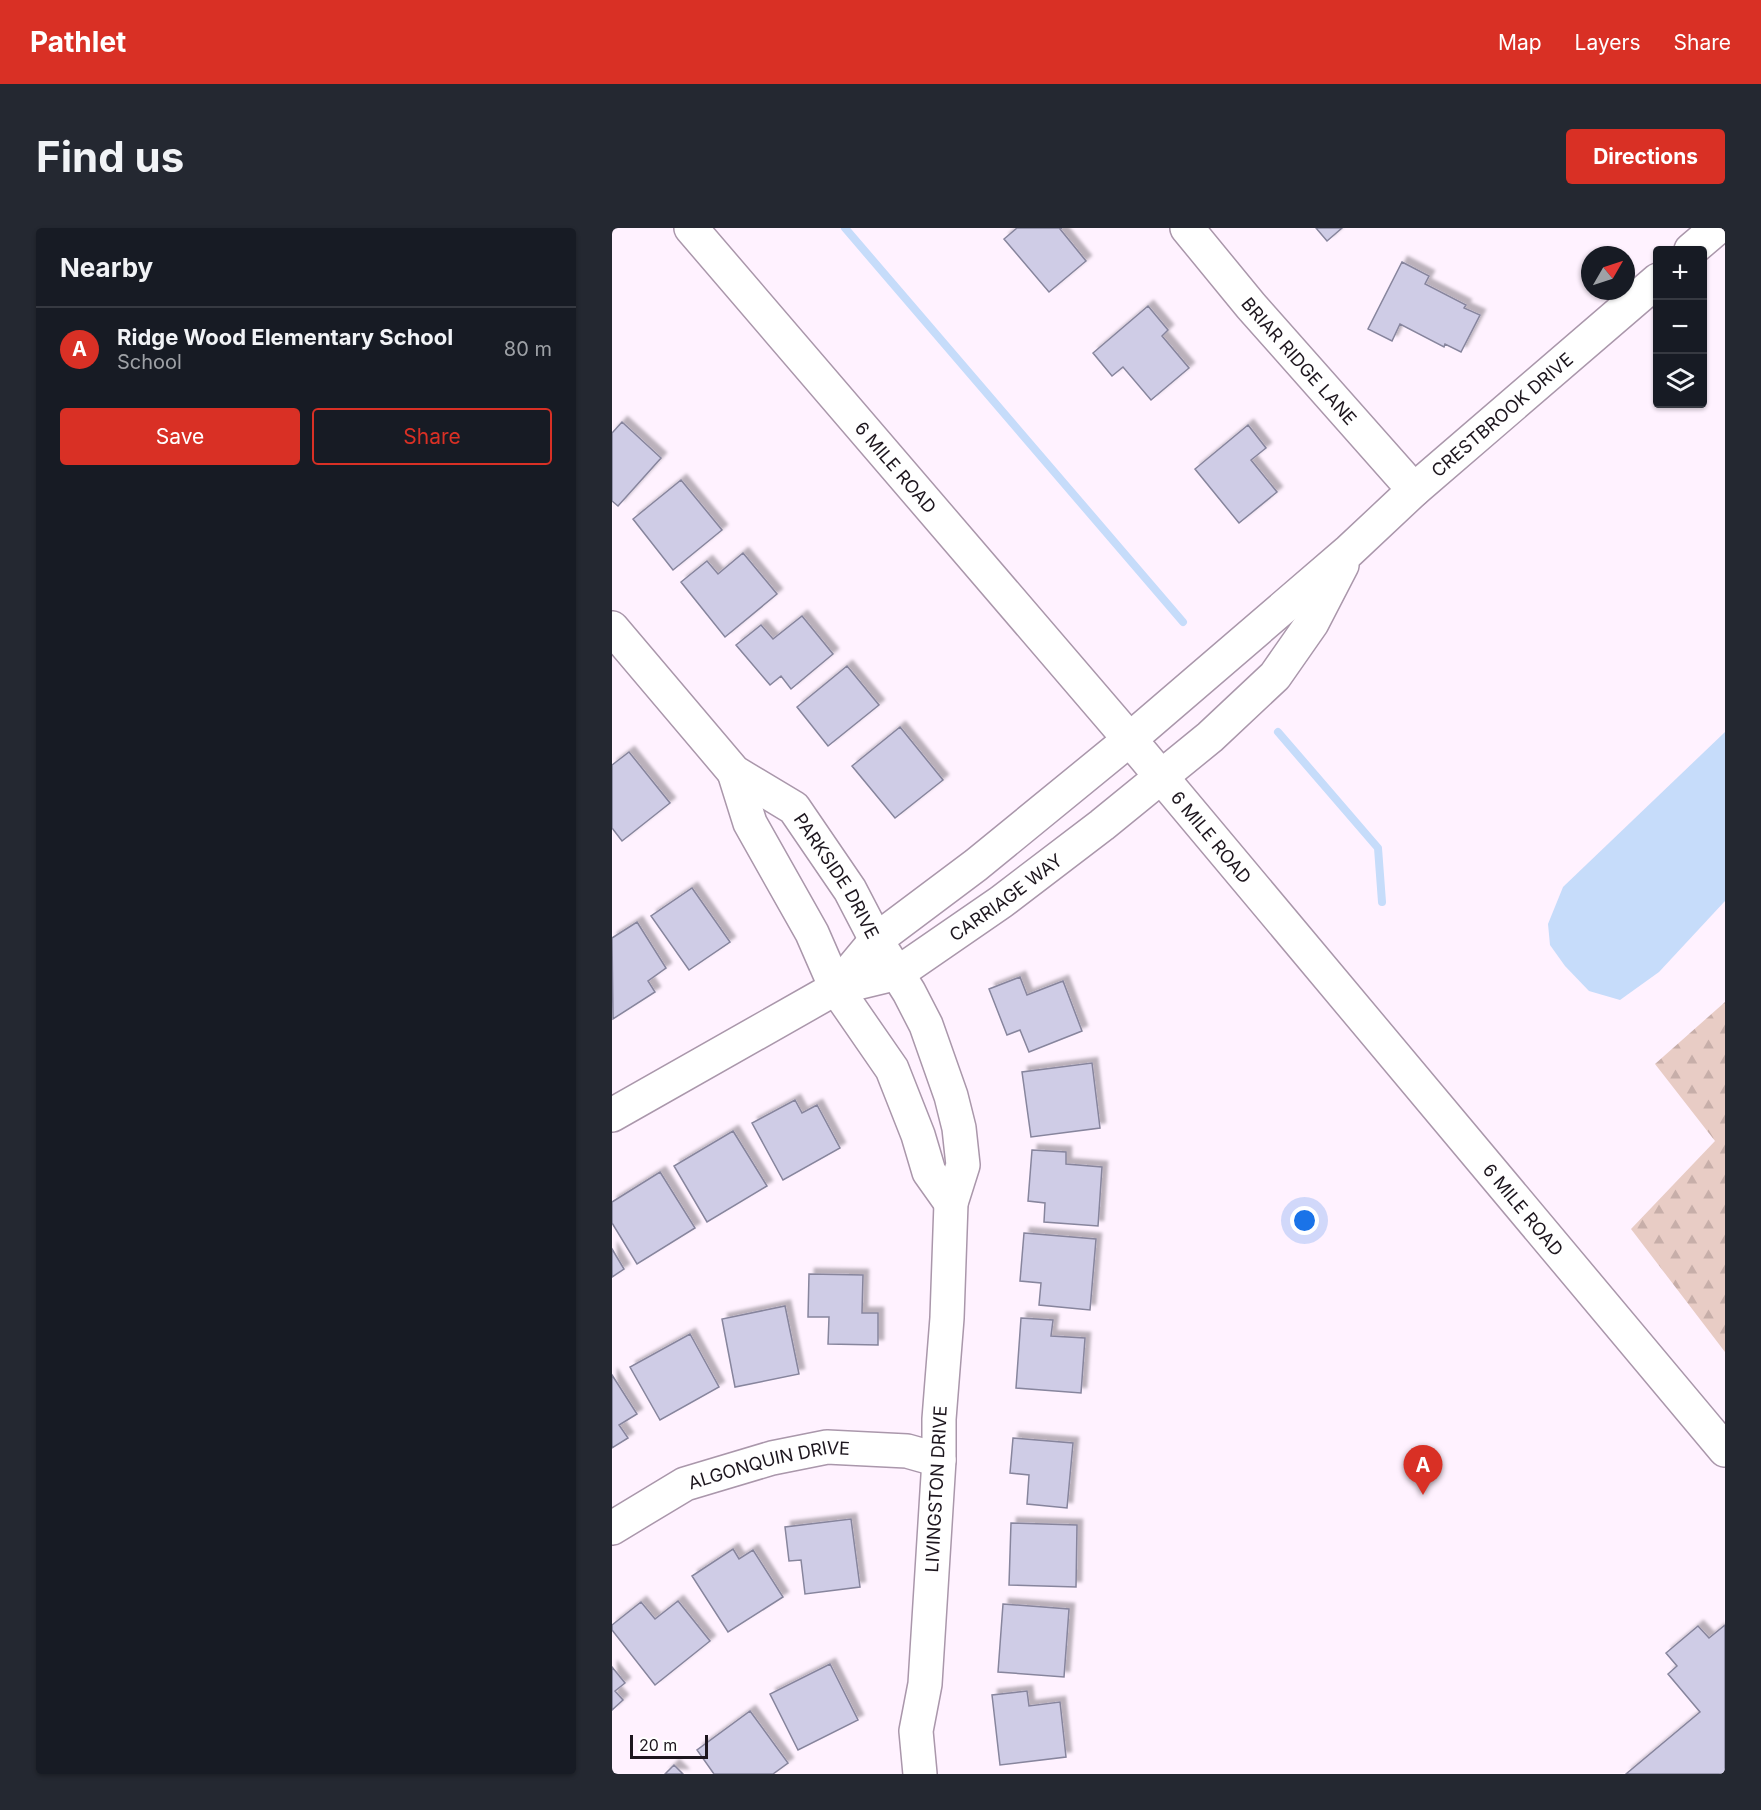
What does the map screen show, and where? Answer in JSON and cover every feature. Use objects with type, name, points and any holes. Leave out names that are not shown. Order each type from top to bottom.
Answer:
[{"type":"street","name":"6 MILE ROAD","points":[[691,228],[1160,776],[1725,1450]]},
{"type":"street","name":"BRIAR RIDGE LANE","points":[[1187,228],[1251,306],[1414,490]]},
{"type":"street","points":[[1696,246],[1717,228]]},
{"type":"street","name":"CRESTBROOK DRIVE","points":[[1129,740],[1653,284]]},
{"type":"street","name":"CRESTBROOK DRIVE","points":[[1160,776],[1210,737],[1275,676],[1312,623],[1349,551]]},
{"type":"street","name":"PARKSIDE DRIVE","points":[[618,646],[734,772],[794,808],[850,890],[876,940],[898,973]]},
{"type":"street","name":"CARRIAGE WAY","points":[[836,988],[876,940],[976,865],[1129,740]]},
{"type":"street","name":"PARKSIDE DRIVE","points":[[734,772],[750,823],[812,933],[836,988]]},
{"type":"street","name":"CARRIAGE WAY","points":[[612,1115],[836,988],[898,973],[1010,896],[1102,825],[1160,776]]},
{"type":"street","name":"LIVINGSTON DRIVE","points":[[898,973],[926,1025],[939,1057],[959,1128],[963,1166],[951,1203],[947,1318],[939,1419],[939,1460],[925,1684],[916,1731],[920,1774]]},
{"type":"street","points":[[836,988],[892,1069],[918,1135],[929,1172],[951,1203]]},
{"type":"street","name":"ALGONQUIN DRIVE","points":[[612,1528],[685,1484],[772,1458],[826,1447],[907,1451],[939,1460]]},
{"type":"green space","points":[[1725,1002],[1725,1352],[1631,1229],[1715,1141],[1655,1064]]},
{"type":"water","points":[[1725,732],[1725,901],[1659,972],[1620,1000],[1589,991],[1565,966],[1550,945],[1548,924],[1563,887]]},
{"type":"building","points":[[1017,228],[1062,228],[1060,229],[1086,261],[1049,292],[1004,239]]},
{"type":"building","points":[[1316,228],[1342,228],[1327,241]]},
{"type":"building","points":[[1402,262],[1429,276],[1425,284],[1466,305],[1464,308],[1480,315],[1461,352],[1445,344],[1444,347],[1400,324],[1392,341],[1368,329]]},
{"type":"building","points":[[1148,306],[1168,330],[1162,336],[1189,368],[1151,400],[1123,367],[1112,376],[1093,353]]},
{"type":"building","points":[[622,422],[661,458],[618,506],[612,501],[612,433]]},
{"type":"building","points":[[1248,425],[1266,448],[1251,460],[1277,492],[1239,523],[1195,469]]},
{"type":"building","points":[[681,480],[722,530],[673,570],[633,519]]},
{"type":"building","points":[[743,553],[777,594],[725,637],[681,582],[707,561],[718,574]]},
{"type":"building","points":[[802,616],[833,654],[791,689],[781,676],[770,685],[736,645],[761,625],[773,639]]},
{"type":"building","points":[[847,666],[879,705],[828,746],[797,707]]},
{"type":"building","points":[[900,727],[943,780],[895,818],[852,766]]},
{"type":"building","points":[[629,752],[670,803],[622,841],[612,828],[612,765]]},
{"type":"building","points":[[692,888],[730,942],[689,970],[651,916]]},
{"type":"building","points":[[637,922],[666,968],[648,981],[655,992],[613,1019],[612,938]]},
{"type":"building","points":[[1020,977],[1027,995],[1063,981],[1082,1031],[1029,1052],[1020,1030],[1007,1035],[989,989]]},
{"type":"building","points":[[1092,1063],[1100,1128],[1031,1137],[1022,1072]]},
{"type":"building","points":[[795,1100],[802,1113],[817,1105],[840,1148],[783,1180],[752,1123]]},
{"type":"building","points":[[733,1131],[767,1186],[707,1222],[674,1166]]},
{"type":"building","points":[[1032,1150],[1066,1152],[1066,1164],[1102,1167],[1098,1226],[1044,1222],[1045,1203],[1028,1201]]},
{"type":"building","points":[[660,1172],[695,1228],[637,1264],[612,1223],[612,1202]]},
{"type":"building","points":[[1024,1233],[1096,1239],[1090,1310],[1039,1305],[1041,1283],[1020,1281]]},
{"type":"building","points":[[612,1249],[624,1269],[612,1277]]},
{"type":"building","points":[[809,1274],[863,1275],[862,1313],[878,1313],[878,1345],[828,1344],[829,1317],[808,1317]]},
{"type":"building","points":[[785,1306],[799,1374],[735,1387],[722,1319]]},
{"type":"building","points":[[1021,1318],[1053,1320],[1051,1336],[1085,1338],[1081,1393],[1016,1388]]},
{"type":"building","points":[[690,1334],[719,1387],[660,1420],[630,1367]]},
{"type":"building","points":[[612,1375],[637,1414],[619,1425],[628,1438],[612,1448]]},
{"type":"building","points":[[1013,1438],[1073,1443],[1067,1508],[1027,1504],[1029,1475],[1010,1473]]},
{"type":"building","points":[[851,1519],[860,1587],[805,1594],[801,1560],[789,1561],[785,1527]]},
{"type":"building","points":[[1011,1523],[1077,1525],[1076,1587],[1009,1585]]},
{"type":"building","points":[[733,1549],[739,1559],[753,1550],[783,1597],[728,1632],[692,1576]]},
{"type":"building","points":[[678,1601],[710,1641],[655,1685],[612,1630],[612,1625],[641,1602],[655,1619]]},
{"type":"building","points":[[1003,1604],[1069,1609],[1064,1677],[998,1672]]},
{"type":"building","points":[[1725,1625],[1725,1774],[1626,1774],[1700,1712],[1668,1674],[1677,1666],[1666,1653],[1698,1626],[1709,1638]]},
{"type":"building","points":[[830,1664],[858,1720],[798,1750],[770,1694]]},
{"type":"building","points":[[612,1667],[625,1683],[615,1691],[623,1700],[612,1710]]},
{"type":"building","points":[[1027,1691],[1029,1706],[1060,1702],[1066,1757],[1000,1765],[992,1695]]},
{"type":"building","points":[[750,1711],[788,1763],[773,1774],[714,1774],[697,1750]]},
{"type":"building","points":[[674,1765],[683,1774],[665,1774]]},
{"type":"waterway","points":[[845,228],[1183,622]]},
{"type":"waterway","points":[[1278,732],[1378,848],[1382,902]]},
{"type":"place","name":"Ridge Wood Elementary School","points":[[1423,1495]]}]
